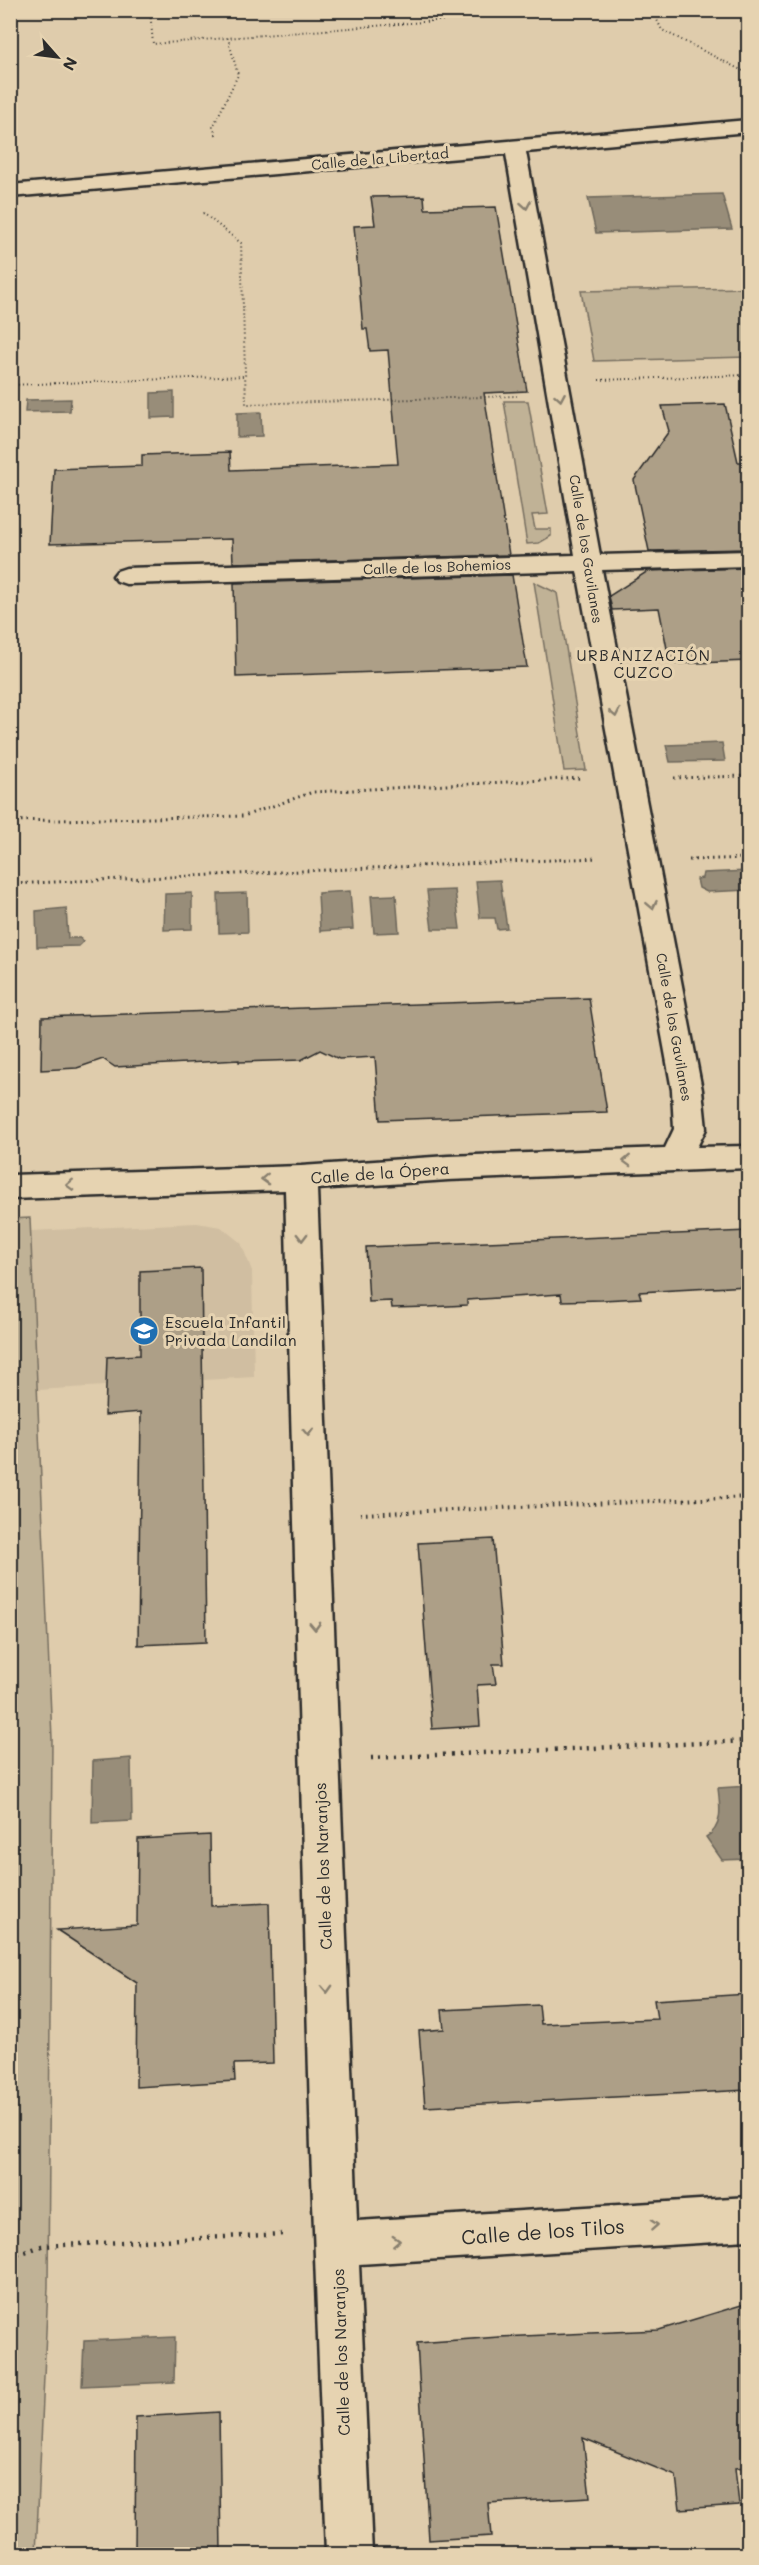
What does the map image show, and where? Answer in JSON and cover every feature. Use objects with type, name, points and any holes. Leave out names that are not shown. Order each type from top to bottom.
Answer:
[{"type":"street","name":"Calle de la Libertad","points":[[10,191],[748,126]]},
{"type":"street","name":"Calle de los Gavilanes","points":[[515,147],[588,562],[687,1090],[690,1129],[675,1159]]},
{"type":"street","name":"Calle de los Bohemios","points":[[126,576],[748,558]]},
{"type":"street","name":"Calle de la Ópera","points":[[10,1187],[301,1178],[448,1168],[748,1157]]},
{"type":"street","name":"Calle de los Naranjos","points":[[301,1178],[332,2149],[338,2244],[349,2554]]},
{"type":"street","name":"Calle de los Tilos","points":[[338,2244],[748,2219]]},
{"type":"path","points":[[150,10],[153,44],[570,10]]},
{"type":"path","points":[[444,10],[448,20]]},
{"type":"path","points":[[652,10],[662,30],[743,70],[748,70]]},
{"type":"path","points":[[219,142],[213,127],[238,75],[228,38]]},
{"type":"path","points":[[743,70],[748,77]]},
{"type":"path","points":[[195,206],[241,243],[246,404],[528,396]]},
{"type":"path","points":[[10,386],[245,375]]},
{"type":"path","points":[[599,380],[748,375]]},
{"type":"path","points":[[666,778],[748,776]]},
{"type":"path","points":[[10,821],[244,816],[313,792],[587,778]]},
{"type":"path","points":[[10,884],[601,858]]},
{"type":"path","points":[[682,860],[748,858]]},
{"type":"path","points":[[742,1497],[748,1545]]},
{"type":"path","points":[[356,1514],[748,1497]]},
{"type":"path","points":[[370,1758],[748,1741]]},
{"type":"path","points":[[10,2257],[42,2246],[295,2233]]},
{"type":"shaded area","points":[[722,194],[732,229],[596,233],[588,198]]},
{"type":"shaded area","points":[[748,288],[748,357],[594,361],[581,291]]},
{"type":"shaded area","points":[[174,392],[174,417],[151,418],[151,393]]},
{"type":"shaded area","points":[[71,399],[70,411],[25,412],[26,400]]},
{"type":"shaded area","points":[[504,401],[528,401],[548,514],[532,515],[535,529],[551,529],[551,536],[539,543],[527,544]]},
{"type":"shaded area","points":[[261,412],[262,436],[237,437],[237,413]]},
{"type":"shaded area","points":[[534,582],[557,593],[586,770],[564,771]]},
{"type":"shaded area","points":[[722,743],[725,761],[670,762],[666,745]]},
{"type":"shaded area","points":[[748,871],[748,890],[707,892],[699,888],[697,879],[702,878],[703,873]]},
{"type":"shaded area","points":[[500,880],[507,928],[497,929],[495,918],[480,918],[476,881]]},
{"type":"shaded area","points":[[455,890],[460,929],[432,929],[427,891]]},
{"type":"shaded area","points":[[350,891],[353,929],[320,931],[318,893]]},
{"type":"shaded area","points":[[192,893],[192,929],[164,930],[165,894]]},
{"type":"shaded area","points":[[247,893],[248,932],[219,933],[218,894]]},
{"type":"shaded area","points":[[396,895],[399,932],[374,933],[371,896]]},
{"type":"shaded area","points":[[66,908],[68,938],[80,938],[83,942],[79,946],[37,947],[36,911]]},
{"type":"shaded area","points":[[30,1218],[52,1739],[48,2287],[36,2554],[11,2554],[10,1219]]},
{"type":"shaded area","name":"Escuela Infantil Privada Landilan","points":[[197,1223],[221,1227],[241,1243],[252,1271],[254,1377],[38,1390],[31,1231]]},
{"type":"shaded area","points":[[131,1758],[132,1821],[92,1823],[93,1761]]},
{"type":"shaded area","points":[[748,1786],[748,1859],[722,1860],[706,1837],[716,1828],[720,1816],[718,1788]]},
{"type":"shaded area","points":[[175,2337],[174,2382],[82,2386],[84,2341]]},
{"type":"building","points":[[424,196],[425,209],[496,207],[527,391],[484,393],[509,555],[233,563],[232,539],[50,544],[54,469],[142,466],[142,455],[230,452],[231,470],[398,464],[388,350],[370,351],[367,329],[363,329],[354,226],[375,225],[371,197]]},
{"type":"building","points":[[725,404],[738,462],[748,462],[748,549],[649,551],[634,480],[669,431],[662,406]]},
{"type":"building","points":[[748,568],[748,661],[670,664],[659,608],[612,610],[609,596],[648,571]]},
{"type":"building","points":[[512,575],[527,667],[236,677],[234,583]]},
{"type":"building","points":[[589,998],[607,1112],[380,1120],[375,1057],[339,1059],[320,1050],[301,1060],[239,1062],[239,1060],[115,1067],[103,1059],[77,1068],[41,1070],[42,1017]]},
{"type":"building","points":[[748,1231],[748,1286],[639,1292],[641,1298],[602,1300],[562,1301],[561,1294],[467,1300],[467,1305],[429,1307],[392,1308],[391,1301],[369,1302],[366,1247]]},
{"type":"building","points":[[201,1268],[206,1642],[138,1645],[141,1412],[105,1415],[107,1357],[140,1355],[140,1271]]},
{"type":"building","points":[[493,1539],[504,1664],[493,1664],[496,1684],[477,1685],[480,1726],[432,1729],[418,1543]]},
{"type":"building","points":[[210,1835],[211,1906],[269,1903],[273,2063],[234,2064],[235,2081],[136,2087],[137,1983],[57,1930],[137,1925],[138,1839]]},
{"type":"building","points":[[748,1994],[748,2090],[425,2107],[419,2031],[444,2029],[442,2010],[539,2005],[541,2024],[657,2019],[654,2000]]},
{"type":"building","points":[[748,2303],[748,2467],[735,2468],[739,2505],[680,2509],[676,2476],[583,2438],[590,2497],[488,2503],[491,2536],[429,2540],[417,2343],[659,2330]]},
{"type":"building","points":[[219,2412],[221,2554],[135,2554],[136,2417]]},
{"type":"place","name":"Escuela Infantil Privada Landilan","points":[[144,1331]]},
{"type":"district","name":"URBANIZACIÓN CUZCO","points":[[644,664]]}]
